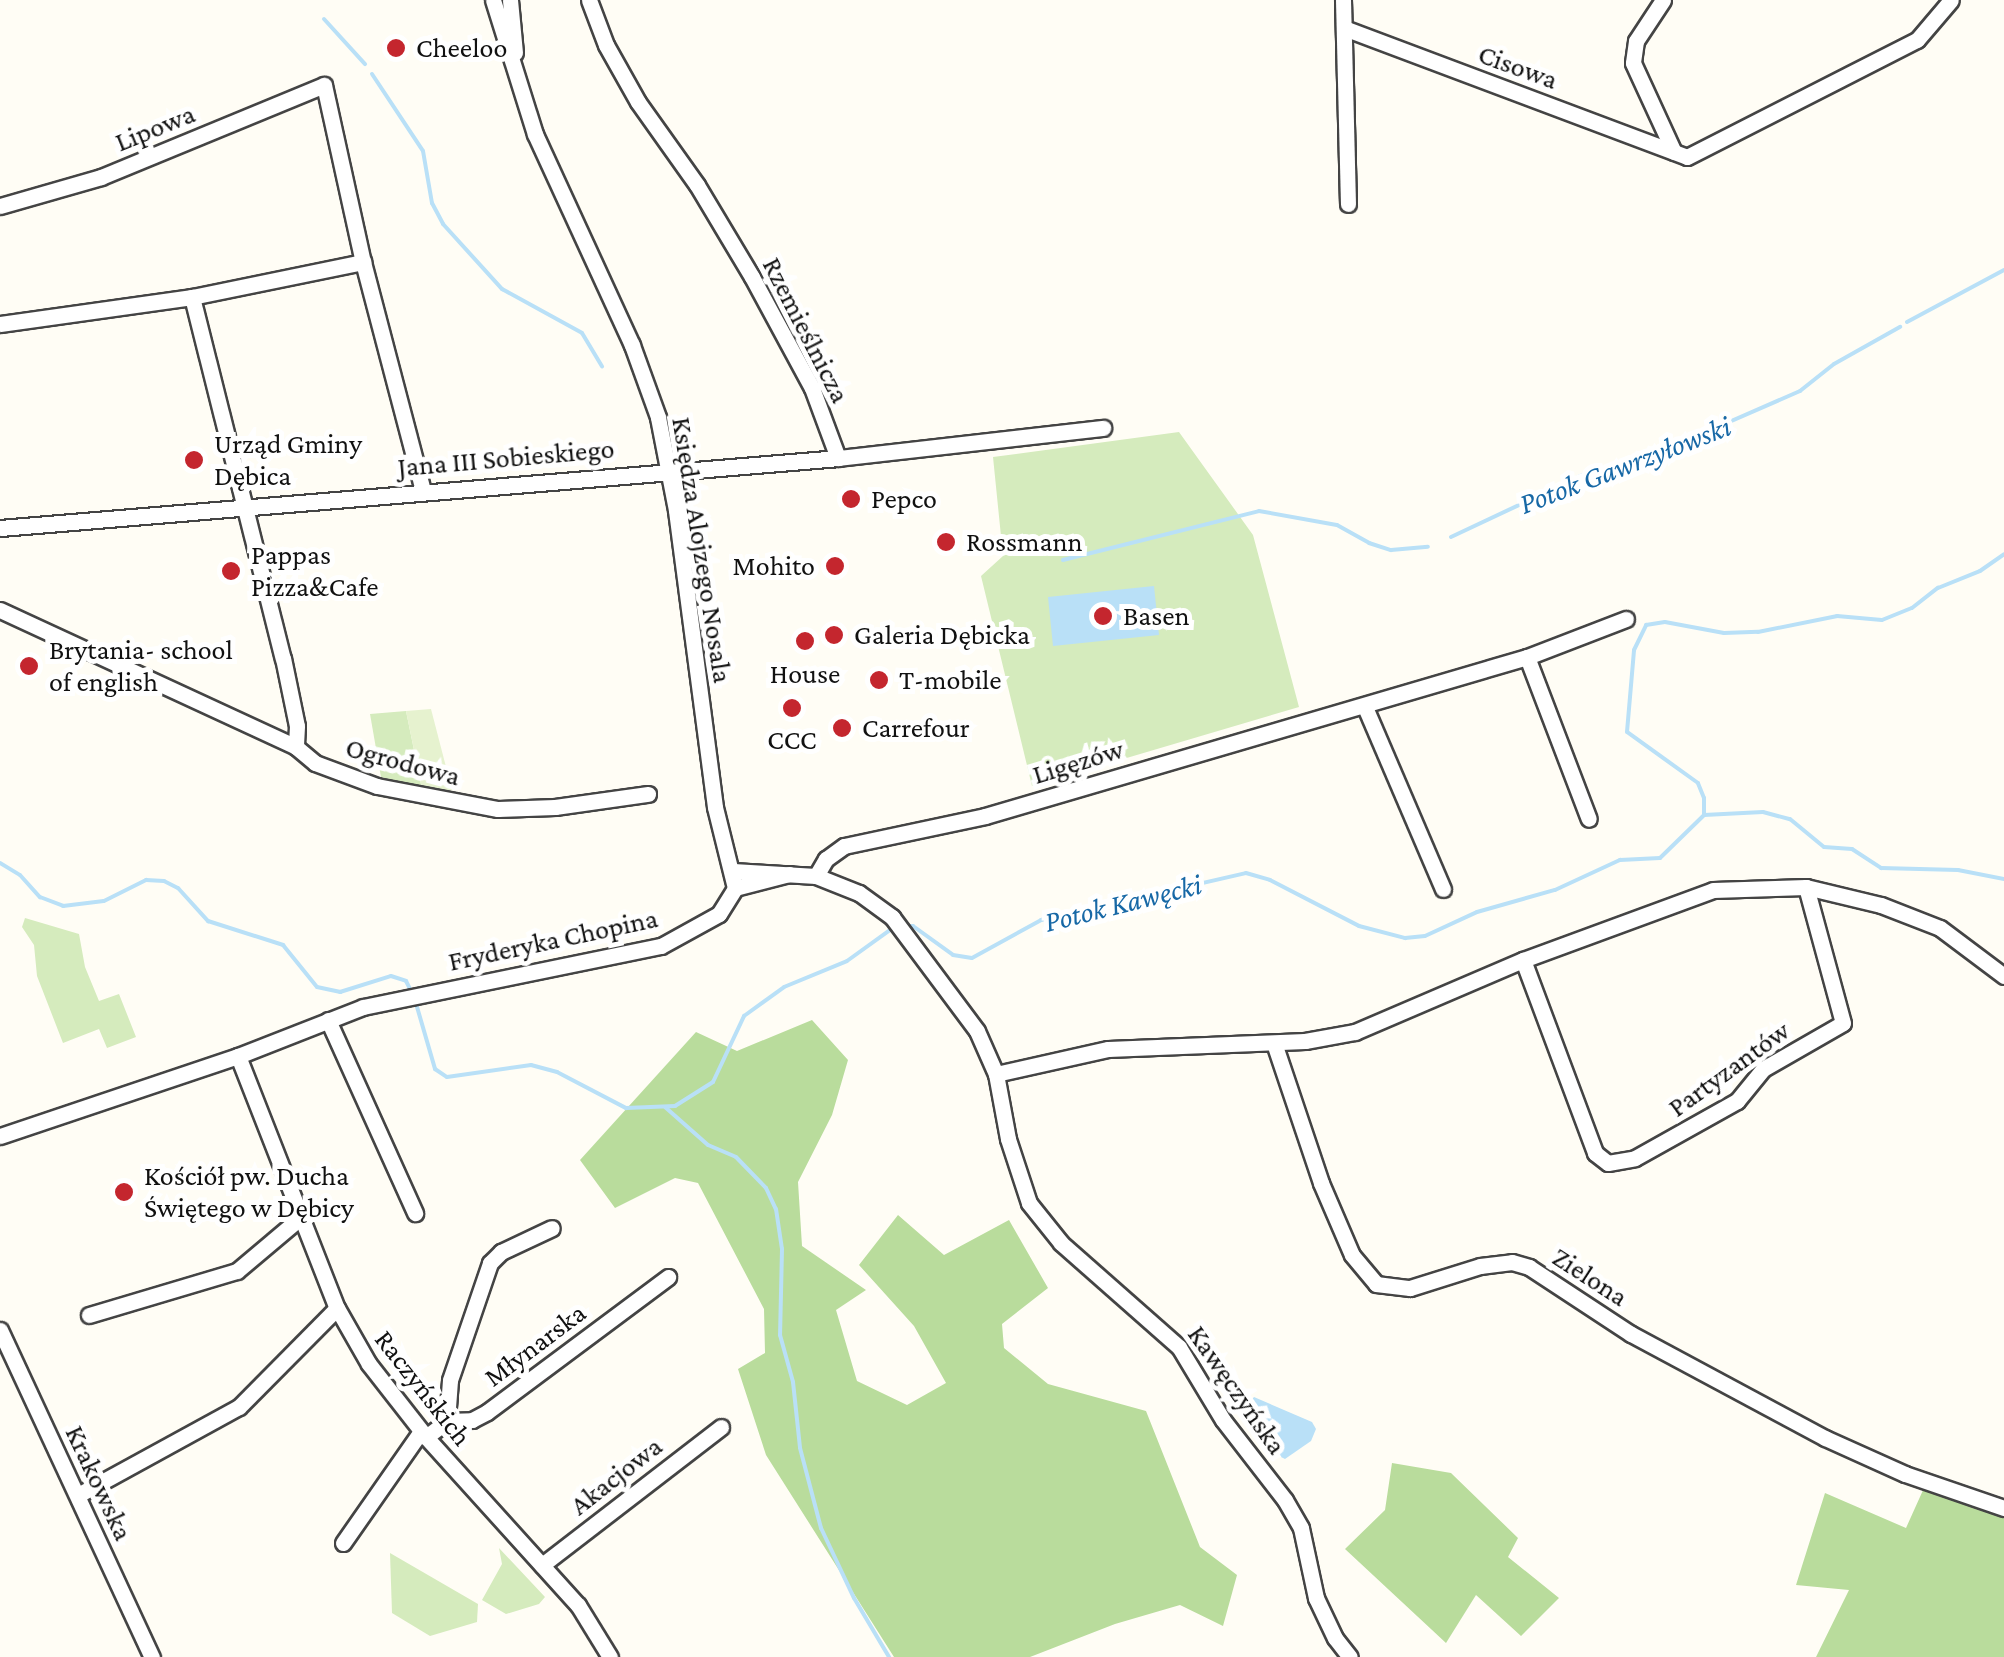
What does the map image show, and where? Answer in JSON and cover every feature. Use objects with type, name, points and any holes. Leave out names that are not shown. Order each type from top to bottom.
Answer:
[{"type":"street","name":"Księdza Alojzego Nosala","points":[[492,0],[535,134],[632,345],[658,418],[670,470],[715,807],[733,871]]},
{"type":"street","name":"Księdza Alojzego Nosala","points":[[510,0],[519,82]]},
{"type":"street","name":"Rzemieślnicza","points":[[589,0],[606,44],[638,102],[697,185],[752,277],[812,388],[838,458]]},
{"type":"street","points":[[1342,0],[1348,204]]},
{"type":"street","points":[[1663,0],[1636,41],[1634,63],[1674,152],[1687,157],[1918,40],[1951,0]]},
{"type":"street","name":"Cisowa","points":[[1344,28],[1674,152]]},
{"type":"street","name":"Lipowa","points":[[0,206],[100,177],[324,85],[363,262]]},
{"type":"street","points":[[0,324],[192,297],[363,262],[422,490]]},
{"type":"street","points":[[192,297],[286,676],[297,726],[296,748]]},
{"type":"street","points":[[838,458],[1103,428]]},
{"type":"street","name":"Jana III Sobieskiego","points":[[0,528],[838,458]]},
{"type":"street","name":"Ogrodowa","points":[[0,610],[296,748],[315,764],[377,786],[498,810],[648,794]]},
{"type":"street","name":"Ligęzów","points":[[816,876],[826,858],[844,846],[985,816],[1365,707],[1527,657],[1626,619]]},
{"type":"street","points":[[1527,657],[1589,819]]},
{"type":"street","points":[[1365,707],[1443,889]]},
{"type":"street","points":[[790,874],[735,888],[733,871],[790,874],[816,876],[859,893],[892,917],[977,1031],[996,1074],[1108,1049],[1220,1041],[1274,1043],[1354,1032],[1524,960],[1713,890],[1806,888],[1881,905],[1940,928],[2004,976]]},
{"type":"street","name":"Fryderyka Chopina","points":[[4,1138],[238,1056],[328,1020],[412,995],[661,946],[719,914],[735,888]]},
{"type":"street","name":"Partyzantów","points":[[1524,960],[1595,1153],[1608,1163],[1635,1158],[1737,1102],[1763,1069],[1843,1022],[1806,888]]},
{"type":"street","points":[[328,1020],[415,1213]]},
{"type":"street","name":"Zielona","points":[[1274,1043],[1321,1183],[1352,1255],[1376,1284],[1410,1288],[1488,1264],[1530,1267],[1632,1334],[1825,1438],[1895,1470],[2004,1508]]},
{"type":"street","name":"Raczyńskich","points":[[238,1056],[337,1308],[368,1364],[423,1434],[578,1605],[610,1657]]},
{"type":"street","name":"Kawęczyńska","points":[[996,1074],[1008,1139],[1029,1202],[1062,1243],[1179,1347],[1223,1420],[1293,1514],[1300,1528],[1316,1598],[1335,1638],[1350,1657]]},
{"type":"street","points":[[90,1316],[236,1271],[301,1216]]},
{"type":"street","points":[[447,1422],[450,1380],[490,1263],[501,1252],[552,1228]]},
{"type":"street","name":"Młynarska","points":[[343,1544],[423,1434],[447,1422],[472,1420],[487,1412],[668,1277]]},
{"type":"street","points":[[78,1495],[239,1407],[337,1308]]},
{"type":"street","name":"Krakowska","points":[[0,1330],[152,1657]]},
{"type":"street","name":"Akacjowa","points":[[542,1565],[720,1426]]},
{"type":"green space","points":[[1179,432],[1253,535],[1299,707],[1032,786],[981,576],[1003,556],[993,457]]},
{"type":"green space","points":[[431,709],[452,790],[444,792],[422,789],[406,711]]},
{"type":"green space","points":[[406,711],[422,789],[381,777],[370,714]]},
{"type":"green space","points":[[25,918],[79,934],[85,967],[99,1001],[119,994],[136,1037],[107,1048],[99,1029],[63,1043],[37,976],[34,945],[22,927]]},
{"type":"green space","points":[[812,1020],[848,1060],[832,1115],[798,1182],[802,1246],[866,1290],[836,1310],[857,1381],[907,1405],[946,1383],[914,1326],[859,1265],[898,1215],[944,1255],[1009,1220],[1048,1288],[1002,1324],[1004,1348],[1048,1384],[1146,1411],[1200,1547],[1237,1575],[1223,1626],[1180,1605],[1115,1624],[1030,1657],[894,1657],[766,1455],[738,1369],[765,1353],[764,1309],[698,1183],[675,1178],[615,1208],[580,1160],[696,1032],[737,1051]]},
{"type":"green space","points":[[1392,1463],[1451,1473],[1518,1538],[1508,1557],[1559,1598],[1521,1636],[1476,1595],[1446,1643],[1345,1549],[1385,1510]]},
{"type":"green space","points":[[1924,1488],[2004,1513],[2004,1657],[1816,1657],[1849,1590],[1796,1585],[1825,1493],[1906,1528]]},
{"type":"green space","points":[[499,1548],[545,1597],[539,1604],[506,1614],[482,1600],[502,1564]]},
{"type":"green space","points":[[390,1553],[478,1604],[477,1622],[430,1636],[392,1613]]},
{"type":"water","name":"Basen","points":[[1154,586],[1159,635],[1053,646],[1048,597]]},
{"type":"water","points":[[1254,1397],[1312,1422],[1316,1429],[1311,1441],[1285,1459],[1279,1456],[1250,1421],[1248,1404]]},
{"type":"waterway","name":"Potok Gawrzyłowski","points":[[324,19],[365,64]]},
{"type":"waterway","name":"Potok Gawrzyłowski","points":[[372,74],[423,151],[432,203],[443,224],[502,289],[582,333],[602,366]]},
{"type":"waterway","name":"Potok Gawrzyłowski","points":[[1907,322],[2004,270]]},
{"type":"waterway","name":"Potok Gawrzyłowski","points":[[1451,537],[1587,473],[1685,447],[1713,429],[1800,391],[1834,364],[1900,327]]},
{"type":"waterway","name":"Potok Gawrzyłowski","points":[[1063,560],[1259,511],[1337,525],[1391,550],[1428,547]]},
{"type":"waterway","name":"Potok Kawęcki","points":[[907,926],[913,926],[953,955],[972,958],[1041,920],[1246,873],[1270,880],[1359,926],[1405,938],[1425,936],[1477,912],[1555,890],[1620,860],[1660,858],[1704,815],[1704,798],[1698,783],[1627,732],[1634,650],[1646,625],[1665,622],[1724,633],[1758,632],[1837,616],[1882,620],[1912,608],[1938,588],[1980,571],[2004,554]]},
{"type":"waterway","points":[[1704,815],[1763,812],[1790,819],[1824,847],[1852,849],[1881,868],[1958,870],[2004,879]]},
{"type":"waterway","name":"Potok Kawęcki","points":[[0,863],[20,875],[40,897],[63,906],[104,901],[146,880],[164,881],[178,888],[208,921],[283,945],[317,987],[340,992],[391,976],[406,981],[411,991]]},
{"type":"waterway","name":"Potok Kawęcki","points":[[415,1000],[435,1069],[447,1077],[531,1065],[557,1072],[626,1108],[675,1106],[713,1082],[744,1016],[784,987],[847,961],[893,928]]},
{"type":"waterway","points":[[665,1107],[708,1145],[736,1157],[766,1188],[776,1209],[782,1249],[780,1335],[793,1382],[800,1448],[821,1528],[854,1598],[889,1657]]},
{"type":"place","name":"Cheeloo","points":[[396,48]]},
{"type":"place","name":"Urząd Gminy Dębica","points":[[194,460]]},
{"type":"place","name":"Pepco","points":[[851,499]]},
{"type":"place","name":"Rossmann","points":[[946,542]]},
{"type":"place","name":"Mohito","points":[[835,566]]},
{"type":"place","name":"Pappas Pizza&Cafe","points":[[231,571]]},
{"type":"place","name":"Basen","points":[[1103,616]]},
{"type":"place","name":"Galeria Dębicka","points":[[834,635]]},
{"type":"place","name":"House","points":[[805,641]]},
{"type":"place","name":"Brytania- school of english","points":[[29,666]]},
{"type":"place","name":"T-mobile","points":[[879,680]]},
{"type":"place","name":"CCC","points":[[792,708]]},
{"type":"place","name":"Carrefour","points":[[842,728]]},
{"type":"place","name":"Kościół pw. Ducha Świętego w Dębicy","points":[[124,1192]]}]
